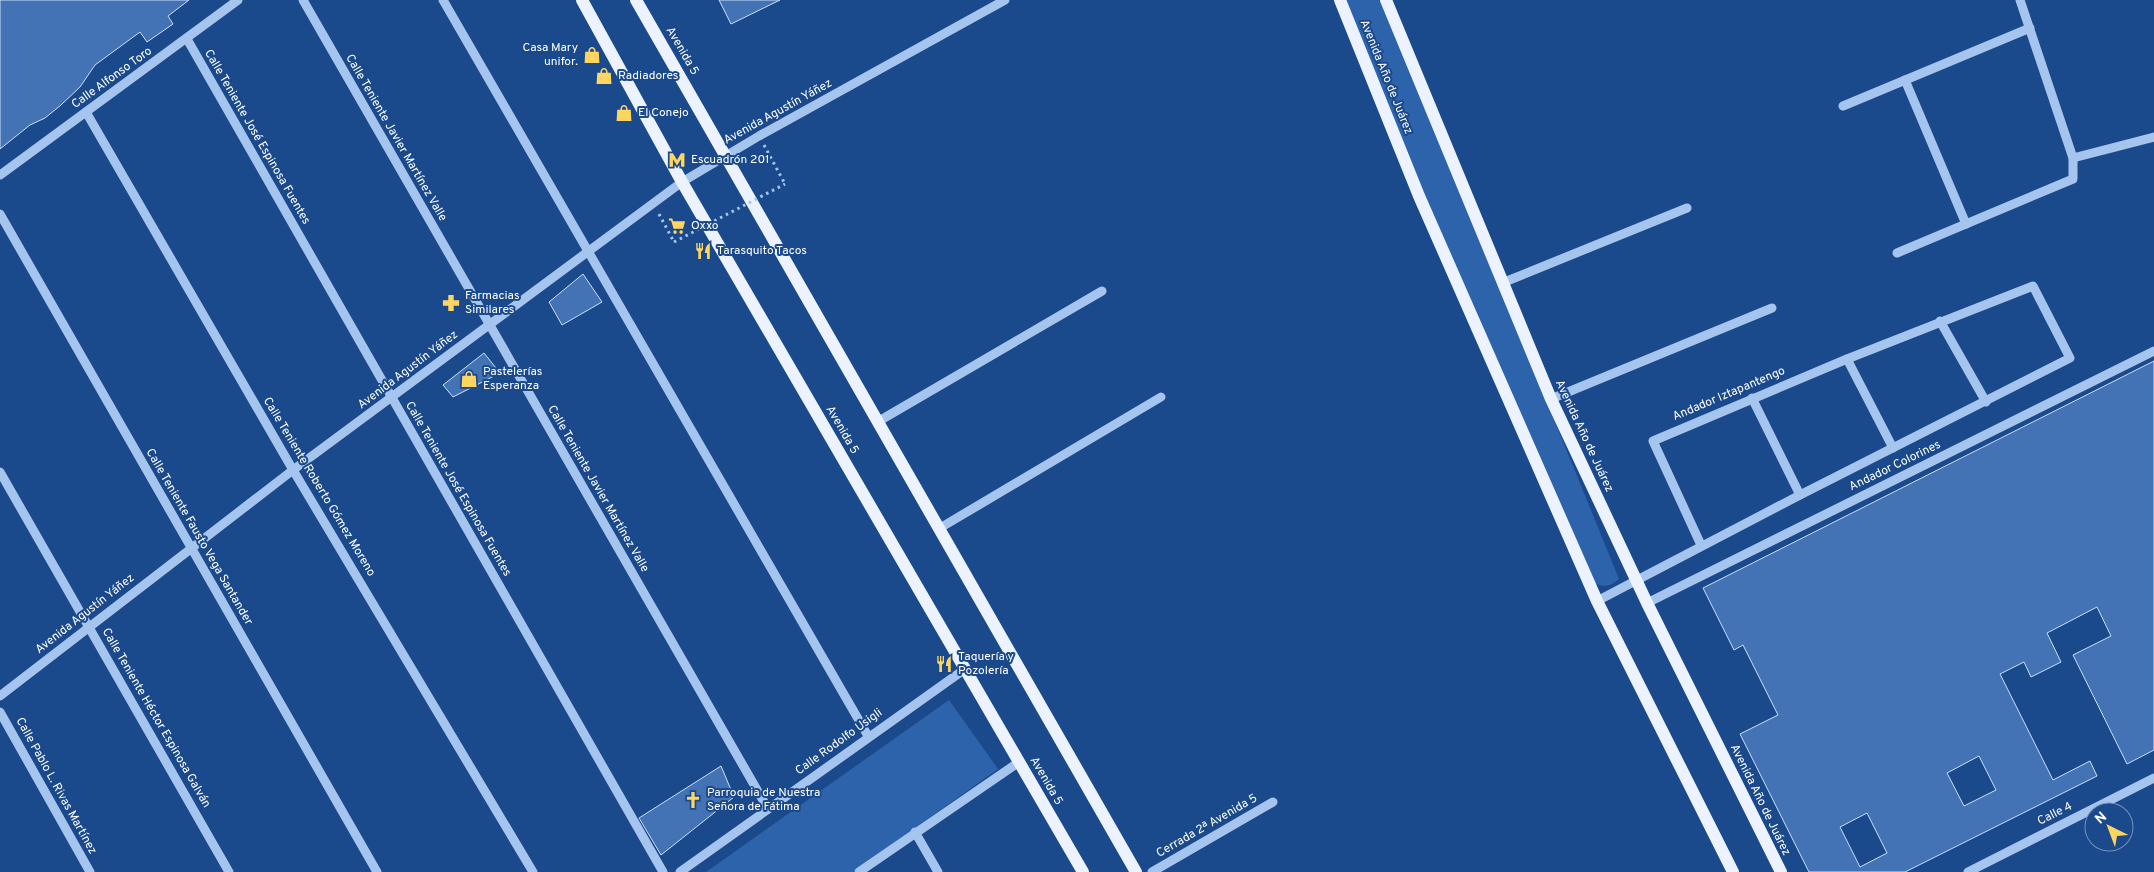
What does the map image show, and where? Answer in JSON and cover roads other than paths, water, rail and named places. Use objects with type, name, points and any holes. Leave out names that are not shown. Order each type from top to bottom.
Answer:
[{"type":"main road","name":"Avenida 5","points":[[582,0],[682,182],[1083,872]]},
{"type":"main road","name":"Avenida 5","points":[[636,0],[1136,872]]},
{"type":"main road","name":"Avenida Año de Juárez","points":[[1340,0],[1419,196],[1597,601],[1733,872]]},
{"type":"main road","name":"Avenida Año de Juárez","points":[[1386,0],[1551,399],[1647,603],[1781,872]]},
{"type":"street","name":"Calle Alfonso Toro","points":[[0,175],[238,0]]},
{"type":"street","name":"Calle Teniente Javier Martínez Valle","points":[[303,0],[768,809]]},
{"type":"street","points":[[442,0],[868,736]]},
{"type":"street","name":"Avenida Agustín Yáñez","points":[[0,696],[293,470],[682,182],[726,155],[1005,0]]},
{"type":"street","points":[[1897,253],[2073,179],[2073,158],[2020,0]]},
{"type":"street","points":[[1843,106],[2030,28]]},
{"type":"street","name":"Calle Teniente José Espinosa Fuentes","points":[[187,39],[663,872]]},
{"type":"street","points":[[1905,80],[1966,224]]},
{"type":"street","name":"Calle Teniente Roberto Gómez Moreno","points":[[86,112],[293,470],[533,872]]},
{"type":"street","points":[[2073,158],[2154,137]]},
{"type":"street","points":[[1502,284],[1686,208]]},
{"type":"street","name":"Calle Teniente Fausto Vega Santander","points":[[0,214],[377,872]]},
{"type":"street","name":"Andador Iztapantengo","points":[[1701,545],[1653,440],[1940,321],[2034,286],[2070,358]]},
{"type":"street","points":[[879,421],[1102,291]]},
{"type":"street","points":[[1551,399],[1772,308]]},
{"type":"street","points":[[1940,321],[1986,402]]},
{"type":"street","name":"Andador Colorines","points":[[1647,603],[2154,351]]},
{"type":"street","name":"Andador Colorines","points":[[1701,545],[2070,358]]},
{"type":"street","points":[[1847,359],[1894,448]]},
{"type":"street","points":[[940,528],[1161,397]]},
{"type":"street","points":[[1752,398],[1800,495]]},
{"type":"street","name":"Calle Teniente Héctor Espinosa Galván","points":[[0,472],[229,872]]},
{"type":"street","points":[[1597,601],[1701,545]]},
{"type":"street","name":"Calle Rodolfo Usigli","points":[[680,872],[868,736],[965,669]]},
{"type":"street","name":"Calle Pablo L. Rivas Martínez","points":[[0,712],[90,872]]},
{"type":"street","points":[[859,872],[1019,762]]},
{"type":"street","name":"Calle 4","points":[[1968,872],[2154,778]]},
{"type":"street","name":"Cerrada 2ª Avenida 5","points":[[1152,872],[1273,802]]},
{"type":"street","points":[[915,832],[938,872]]},
{"type":"place","name":"Casa Mary unifor.","points":[[592,55]]},
{"type":"place","name":"Radiadores","points":[[604,76]]},
{"type":"place","name":"El Conejo","points":[[624,113]]},
{"type":"place","name":"Escuadrón 201","points":[[677,160]]},
{"type":"place","name":"Oxxo","points":[[677,226]]},
{"type":"place","name":"Tarasquito Tacos","points":[[703,251]]},
{"type":"place","name":"Farmacias Similares","points":[[451,303]]},
{"type":"place","name":"Pastelerías Esperanza","points":[[469,379]]},
{"type":"place","name":"Taquería y Pozolería","points":[[944,664]]},
{"type":"place","name":"Parroquia de Nuestra Señora de Fátima","points":[[693,800]]}]
